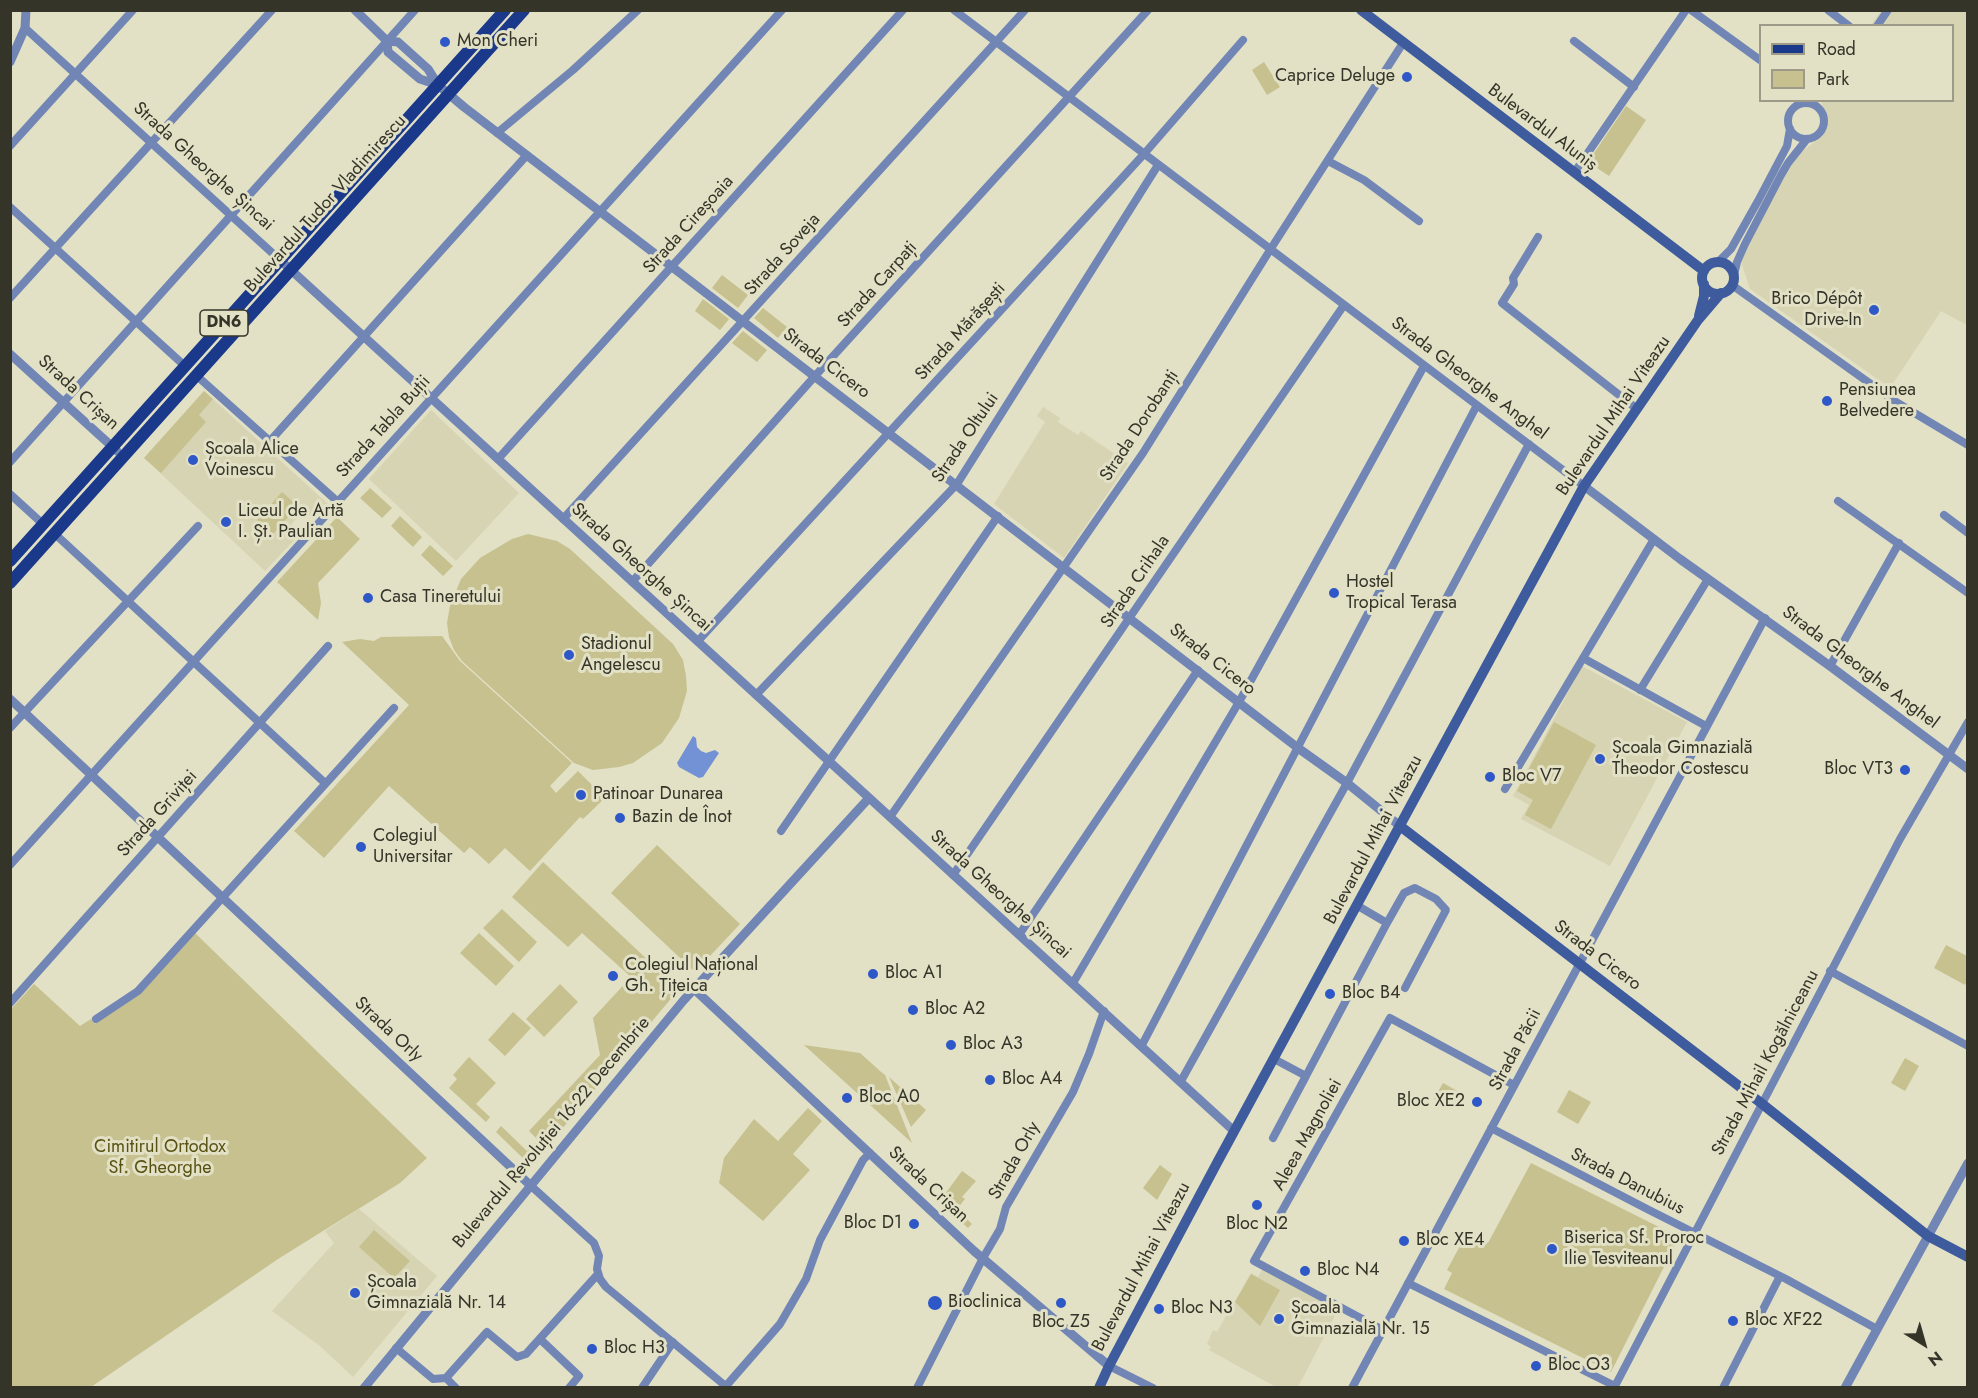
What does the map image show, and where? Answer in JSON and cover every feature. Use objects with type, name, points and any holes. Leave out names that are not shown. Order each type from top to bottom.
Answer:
[{"type":"main road","name":"Bulevardul Tudor Vladimirescu","points":[[10,561],[505,10]]},
{"type":"main road","name":"Bulevardul Tudor Vladimirescu","points":[[10,583],[524,10]]},
{"type":"main road","name":"Bulevardul Aluniș","points":[[1361,10],[1704,271]]},
{"type":"main road","points":[[1704,271],[1710,264],[1718,262],[1730,267],[1733,280]]},
{"type":"main road","name":"Bulevardul Mihai Viteazu","points":[[1698,320],[1704,296],[1704,271]]},
{"type":"main road","name":"Bulevardul Mihai Viteazu","points":[[1099,1388],[1108,1366],[1234,1131],[1584,486],[1698,320],[1721,293],[1730,289],[1733,280]]},
{"type":"main road","points":[[1704,284],[1711,291],[1721,293]]},
{"type":"main road","name":"Strada Cicero","points":[[1400,826],[1761,1103],[1928,1236],[1968,1257]]},
{"type":"street","points":[[10,62],[26,28],[26,10]]},
{"type":"street","points":[[10,146],[133,10]]},
{"type":"street","points":[[10,298],[272,10]]},
{"type":"street","name":"Strada Cicero","points":[[355,10],[387,40],[388,52],[420,79],[438,85],[497,133],[1298,748],[1347,783],[1400,826]]},
{"type":"street","points":[[10,462],[415,10]]},
{"type":"street","points":[[497,133],[573,70],[638,10]]},
{"type":"street","name":"Strada Tabla Buții","points":[[10,865],[782,10]]},
{"type":"street","name":"Strada Cireșoaia","points":[[498,459],[903,10]]},
{"type":"street","name":"Strada Gheorghe Anghel","points":[[954,10],[1654,539],[1766,618],[1968,770]]},
{"type":"street","name":"Strada Soveja","points":[[563,519],[1025,10]]},
{"type":"street","name":"Strada Carpați","points":[[632,582],[815,376],[1148,10]]},
{"type":"street","points":[[1574,173],[1686,10]]},
{"type":"street","points":[[1691,10],[1759,59]]},
{"type":"street","points":[[1828,10],[1846,24]]},
{"type":"street","points":[[1878,24],[1888,10]]},
{"type":"street","name":"Strada Gheorghe Șincai","points":[[26,28],[953,875],[1143,1045],[1234,1131]]},
{"type":"street","name":"Strada Mărășești","points":[[698,641],[1144,154],[1243,40]]},
{"type":"street","points":[[1574,41],[1634,87]]},
{"type":"street","name":"Strada Dorobanți","points":[[890,817],[1143,453],[1403,43]]},
{"type":"street","points":[[1718,262],[1731,249],[1787,146],[1790,114],[1801,102],[1820,104],[1824,123],[1818,134],[1807,139],[1781,175],[1745,244],[1737,262],[1733,280],[1896,402],[1968,445]]},
{"type":"street","points":[[1790,129],[1797,136],[1807,139]]},
{"type":"street","points":[[270,441],[526,155]]},
{"type":"street","points":[[1328,161],[1364,180],[1419,220]]},
{"type":"street","name":"Strada Oltului","points":[[756,695],[957,484],[1158,165]]},
{"type":"street","points":[[10,207],[186,367]]},
{"type":"street","points":[[1538,237],[1513,278],[1514,284],[1502,303],[1637,409]]},
{"type":"street","name":"Strada Crihala","points":[[953,875],[1344,305]]},
{"type":"street","name":"Strada Crișan","points":[[10,354],[124,457]]},
{"type":"street","points":[[1073,983],[1239,702],[1424,366]]},
{"type":"street","points":[[197,376],[338,502]]},
{"type":"street","points":[[1143,1045],[1477,405]]},
{"type":"street","points":[[1181,1081],[1347,783],[1529,444]]},
{"type":"street","points":[[10,494],[44,525]]},
{"type":"street","points":[[1838,501],[1968,593]]},
{"type":"street","points":[[1944,515],[1968,533]]},
{"type":"street","points":[[781,831],[998,516]]},
{"type":"street","points":[[10,728],[198,526]]},
{"type":"street","points":[[55,534],[325,783]]},
{"type":"street","points":[[1505,789],[1654,539]]},
{"type":"street","points":[[1830,666],[1899,543]]},
{"type":"street","points":[[1640,690],[1708,579]]},
{"type":"street","name":"Strada Păcii","points":[[1352,1388],[1766,618]]},
{"type":"street","name":"Strada Griviței","points":[[10,1003],[328,646]]},
{"type":"street","points":[[1583,658],[1706,726]]},
{"type":"street","points":[[1019,935],[1198,670]]},
{"type":"street","name":"Strada Orly","points":[[10,699],[594,1243],[599,1256],[598,1274]]},
{"type":"street","points":[[96,1019],[138,991],[394,708]]},
{"type":"street","name":"Strada Mihail Kogălniceanu","points":[[1615,1387],[1693,1233],[1900,839],[1968,722]]},
{"type":"street","name":"Bulevardul Revoluției 16-22 Decembrie","points":[[364,1388],[694,988],[869,798]]},
{"type":"street","points":[[1273,1138],[1404,893],[1415,888],[1436,900],[1446,910],[1405,988]]},
{"type":"street","points":[[1358,906],[1387,923]]},
{"type":"street","points":[[1830,971],[1968,1046]]},
{"type":"street","name":"Strada Crișan","points":[[694,988],[983,1258],[1108,1366],[1153,1388]]},
{"type":"street","name":"Strada Orly","points":[[917,1388],[1000,1229],[1006,1207],[1073,1092],[1104,1011]]},
{"type":"street","name":"Aleea Magnoliei","points":[[1383,1330],[1254,1261],[1390,1018],[1514,1085]]},
{"type":"street","points":[[1274,1059],[1306,1076]]},
{"type":"street","name":"Strada Danubius","points":[[1491,1128],[1780,1276],[1877,1329]]},
{"type":"street","points":[[396,1348],[433,1379],[446,1378],[488,1332],[517,1358],[526,1354],[540,1340],[598,1274],[606,1287],[727,1387],[780,1324],[806,1279],[820,1240],[863,1160],[870,1153]]},
{"type":"street","points":[[1845,1388],[1968,1163]]},
{"type":"street","points":[[1723,1388],[1780,1276]]},
{"type":"street","points":[[1408,1282],[1615,1387]]},
{"type":"street","points":[[540,1340],[579,1376],[569,1388]]},
{"type":"street","points":[[642,1388],[673,1342]]},
{"type":"street","points":[[446,1378],[456,1388]]},
{"type":"shaded area","points":[[1881,11],[1967,11],[1967,325],[1941,311],[1890,388],[1750,289],[1741,262],[1784,173],[1798,154],[1823,136],[1822,102],[1954,102],[1954,24],[1872,24]]},
{"type":"shaded area","points":[[204,391],[328,504],[313,519],[303,511],[290,526],[299,535],[265,571],[144,458]]},
{"type":"shaded area","points":[[1043,407],[1060,418],[1058,422],[1078,435],[1081,431],[1128,463],[1064,558],[994,504],[1045,422],[1037,416]]},
{"type":"shaded area","points":[[431,410],[519,493],[456,561],[369,479]]},
{"type":"shaded area","name":"Școala Gimnazială Theodor Costescu","points":[[1582,666],[1687,722],[1610,866],[1521,819],[1529,805],[1513,796]]},
{"type":"shaded area","name":"Școala Gimnazială Nr. 14","points":[[359,1209],[437,1276],[353,1377],[320,1346],[272,1311],[334,1243],[325,1231]]},
{"type":"shaded area","name":"Școala Gimnazială Nr. 15","points":[[1263,1268],[1339,1308],[1298,1387],[1276,1387],[1209,1350],[1211,1347],[1207,1344],[1213,1330],[1217,1332],[1251,1273],[1258,1277]]},
{"type":"green space","points":[[1264,62],[1280,87],[1267,95],[1252,70]]},
{"type":"green space","points":[[1626,106],[1646,120],[1609,176],[1588,162]]},
{"type":"green space","points":[[722,275],[748,295],[738,308],[712,288]]},
{"type":"green space","points":[[703,299],[729,319],[720,330],[695,311]]},
{"type":"green space","points":[[763,308],[787,327],[778,338],[754,318]]},
{"type":"green space","points":[[743,331],[767,350],[757,362],[732,343]]},
{"type":"green space","points":[[204,391],[213,399],[199,415],[206,422],[161,473],[144,458]]},
{"type":"green space","points":[[370,488],[392,508],[382,518],[360,498]]},
{"type":"green space","points":[[282,492],[298,506],[273,534],[257,520]]},
{"type":"green space","points":[[400,516],[422,537],[413,547],[391,526]]},
{"type":"green space","points":[[337,517],[360,539],[318,583],[321,603],[318,620],[277,582]]},
{"type":"green space","name":"Stadionul Angelescu","points":[[528,534],[557,541],[570,549],[673,644],[683,660],[687,691],[679,718],[662,743],[633,763],[593,770],[574,763],[462,661],[454,650],[447,623],[450,606],[461,579],[480,558],[512,539]]},
{"type":"green space","points":[[430,545],[453,566],[443,576],[421,555]]},
{"type":"green space","points":[[442,636],[460,661],[572,763],[550,786],[556,793],[578,771],[605,798],[583,819],[580,817],[530,871],[505,848],[489,864],[470,847],[464,853],[389,786],[324,858],[294,831],[409,705],[342,642],[360,639],[374,641],[381,637]]},
{"type":"green space","points":[[1554,722],[1596,745],[1551,829],[1525,815],[1533,800],[1517,791]]},
{"type":"green space","points":[[657,845],[740,924],[695,972],[611,893]]},
{"type":"green space","points":[[543,862],[679,989],[531,1166],[496,1132],[501,1126],[527,1151],[538,1140],[529,1131],[600,1055],[593,1018],[631,977],[582,933],[568,947],[512,897]]},
{"type":"green space","points":[[502,909],[537,942],[519,962],[483,928]]},
{"type":"green space","name":"Cimitirul Ortodox Sf. Gheorghe","points":[[195,933],[427,1158],[400,1183],[278,1259],[91,1387],[11,1387],[10,1010],[34,984],[80,1026],[91,1019],[95,1024],[140,993]]},
{"type":"green space","points":[[479,933],[514,966],[496,986],[460,953]]},
{"type":"green space","points":[[1946,945],[1967,956],[1965,985],[1934,968]]},
{"type":"green space","points":[[560,984],[578,1002],[544,1037],[526,1019]]},
{"type":"green space","points":[[513,1012],[531,1028],[505,1056],[488,1040]]},
{"type":"green space","points":[[804,1045],[860,1053],[885,1075],[912,1143]]},
{"type":"green space","points":[[469,1057],[496,1083],[476,1104],[490,1117],[486,1122],[449,1088],[457,1079],[453,1075]]},
{"type":"green space","points":[[1905,1058],[1919,1066],[1905,1091],[1891,1083]]},
{"type":"green space","points":[[889,1077],[926,1110],[911,1127]]},
{"type":"green space","points":[[1443,1083],[1461,1093],[1452,1109],[1434,1099]]},
{"type":"green space","points":[[1569,1090],[1591,1102],[1578,1124],[1557,1112]]},
{"type":"green space","points":[[808,1108],[822,1121],[793,1154],[810,1170],[763,1221],[719,1183],[724,1158],[754,1119],[778,1141]]},
{"type":"green space","points":[[1531,1163],[1679,1237],[1611,1372],[1444,1289],[1452,1273],[1447,1270],[1467,1233],[1488,1243]]},
{"type":"green space","points":[[1160,1165],[1172,1174],[1157,1200],[1143,1188]]},
{"type":"green space","points":[[962,1171],[976,1181],[962,1197],[965,1199],[957,1209],[972,1224],[968,1228],[939,1202]]},
{"type":"green space","points":[[374,1230],[410,1261],[394,1278],[359,1247]]},
{"type":"green space","points":[[1251,1274],[1280,1290],[1260,1326],[1235,1302]]},
{"type":"water","points":[[693,736],[701,751],[706,753],[715,750],[719,753],[703,777],[699,778],[679,767],[677,763]]},
{"type":"place","name":"Mon Cheri","points":[[445,42]]},
{"type":"place","name":"Caprice Deluge","points":[[1407,77]]},
{"type":"place","name":"Brico Dépôt Drive-In","points":[[1874,310]]},
{"type":"place","name":"Pensiunea Belvedere","points":[[1827,401]]},
{"type":"place","name":"Școala Alice Voinescu","points":[[193,460]]},
{"type":"place","name":"Liceul de Artă I. Șt. Paulian","points":[[226,522]]},
{"type":"place","name":"Hostel Tropical Terasa","points":[[1334,593]]},
{"type":"place","name":"Casa Tineretului","points":[[368,598]]},
{"type":"place","name":"Stadionul Angelescu","points":[[569,655]]},
{"type":"place","name":"Școala Gimnazială Theodor Costescu","points":[[1600,759]]},
{"type":"place","name":"Bloc VT3","points":[[1905,770]]},
{"type":"place","name":"Bloc V7","points":[[1490,777]]},
{"type":"place","name":"Patinoar Dunarea","points":[[581,795]]},
{"type":"place","name":"Bazin de Înot","points":[[620,818]]},
{"type":"place","name":"Colegiul Universitar","points":[[361,847]]},
{"type":"place","name":"Bloc A1","points":[[873,974]]},
{"type":"place","name":"Colegiul Național Gh. Țițeica","points":[[613,976]]},
{"type":"place","name":"Bloc B4","points":[[1330,994]]},
{"type":"place","name":"Bloc A2","points":[[913,1010]]},
{"type":"place","name":"Bloc A3","points":[[951,1045]]},
{"type":"place","name":"Bloc A4","points":[[990,1080]]},
{"type":"place","name":"Bloc A0","points":[[847,1098]]},
{"type":"place","name":"Bloc XE2","points":[[1477,1102]]},
{"type":"place","name":"Bloc N2","points":[[1257,1205]]},
{"type":"place","name":"Bloc D1","points":[[914,1224]]},
{"type":"place","name":"Bloc XE4","points":[[1404,1241]]},
{"type":"place","name":"Biserica Sf. Proroc Ilie Tesviteanul","points":[[1552,1249]]},
{"type":"place","name":"Bloc N4","points":[[1305,1271]]},
{"type":"place","name":"Școala Gimnazială Nr. 14","points":[[355,1293]]},
{"type":"place","name":"Bioclinica","points":[[935,1303]]},
{"type":"place","name":"Bloc Z5","points":[[1061,1303]]},
{"type":"place","name":"Bloc N3","points":[[1159,1309]]},
{"type":"place","name":"Școala Gimnazială Nr. 15","points":[[1279,1319]]},
{"type":"place","name":"Bloc XF22","points":[[1733,1321]]},
{"type":"place","name":"Bloc H3","points":[[592,1349]]},
{"type":"place","name":"Bloc O3","points":[[1536,1366]]}]
